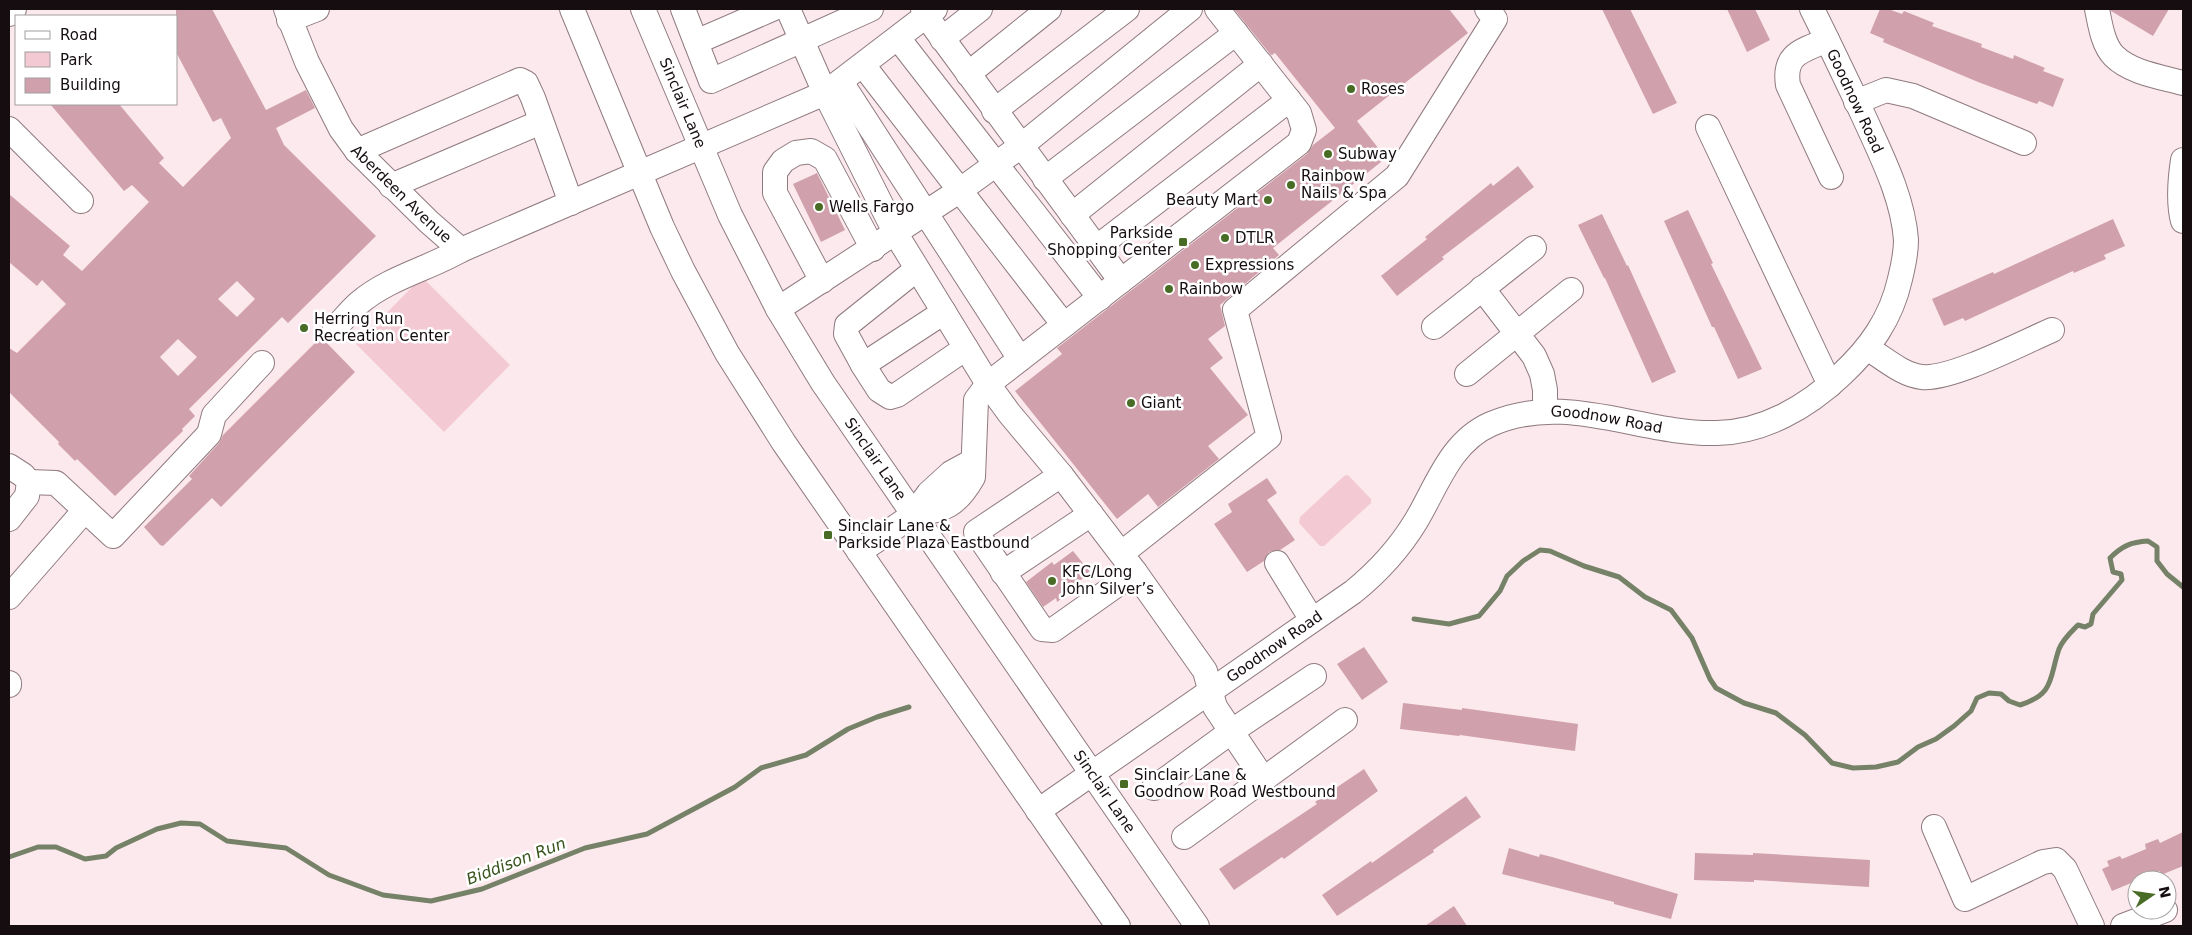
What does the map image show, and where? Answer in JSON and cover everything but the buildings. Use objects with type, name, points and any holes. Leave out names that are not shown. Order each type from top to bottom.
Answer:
[{"type":"street","points":[[9,14],[14,9]]},
{"type":"street","points":[[287,14],[317,9]]},
{"type":"street","points":[[572,9],[639,174],[683,271],[727,353],[788,450],[1118,926]]},
{"type":"street","name":"Sinclair Lane","points":[[643,9],[730,215],[778,310],[823,383],[912,515],[1197,926]]},
{"type":"street","points":[[683,9],[711,81],[871,9]]},
{"type":"street","points":[[696,42],[772,9]]},
{"type":"street","points":[[788,9],[802,41],[833,88],[926,214],[1020,360]]},
{"type":"street","points":[[942,39],[980,9]]},
{"type":"street","points":[[968,74],[1049,9]]},
{"type":"street","points":[[994,111],[1127,9]]},
{"type":"street","points":[[778,310],[960,191],[1021,146],[1190,9]]},
{"type":"street","points":[[859,552],[912,515],[929,493],[951,473],[973,460],[976,400],[988,384],[1299,143],[1304,130],[1303,122],[1289,100],[1218,9]]},
{"type":"street","points":[[1061,475],[976,532],[1042,629],[1053,630],[1269,437],[1235,310],[1397,176],[1495,19],[1487,9]]},
{"type":"street","name":"Goodnow Road","points":[[1038,811],[1374,575],[1396,550],[1417,520],[1449,461],[1474,434],[1495,423],[1518,416],[1545,412],[1577,413],[1685,432],[1719,433],[1752,428],[1790,414],[1830,385],[1868,348],[1885,324],[1896,296],[1904,264],[1906,240],[1892,183],[1828,40],[1812,9]]},
{"type":"street","points":[[2097,9],[2103,35],[2114,56],[2132,68],[2183,83]]},
{"type":"street","points":[[928,11],[942,39],[1121,281]]},
{"type":"street","name":"Aberdeen Avenue","points":[[287,14],[306,62],[341,129],[357,151],[391,186],[461,250],[701,148],[833,88],[898,38],[928,11]]},
{"type":"street","points":[[1045,179],[1236,33]]},
{"type":"street","points":[[898,38],[1100,298]]},
{"type":"street","points":[[1828,40],[1802,52],[1789,62],[1786,72],[1788,85],[1831,177]]},
{"type":"street","points":[[1072,215],[1260,64]]},
{"type":"street","points":[[863,65],[1064,325]]},
{"type":"street","points":[[357,151],[520,80],[526,83],[571,203]]},
{"type":"street","points":[[833,88],[896,234],[988,384],[1008,413],[1061,475],[1129,562],[1205,671],[1216,707],[1264,780]]},
{"type":"street","points":[[1856,102],[1886,90],[1913,96],[2024,142]]},
{"type":"street","points":[[1096,248],[1289,100]]},
{"type":"street","points":[[391,186],[541,122]]},
{"type":"street","points":[[1708,127],[1830,385]]},
{"type":"street","points":[[9,129],[81,201]]},
{"type":"street","points":[[822,282],[775,193],[775,172],[783,161],[796,153],[811,151],[825,159],[873,249]]},
{"type":"street","points":[[2183,160],[2180,181],[2183,221]]},
{"type":"street","points":[[1434,327],[1534,248]]},
{"type":"street","points":[[335,328],[359,303],[378,290],[440,262],[461,250]]},
{"type":"street","points":[[918,269],[847,325],[846,334],[863,365],[879,390],[890,397],[897,395],[966,348]]},
{"type":"street","points":[[1482,288],[1534,356],[1542,374],[1545,390],[1545,412]]},
{"type":"street","points":[[1467,374],[1516,332],[1570,290]]},
{"type":"street","points":[[863,365],[944,312]]},
{"type":"street","points":[[1868,348],[1906,373],[1922,377],[1950,374],[2052,330]]},
{"type":"street","points":[[29,482],[56,483],[113,536],[209,434],[214,415],[262,363]]},
{"type":"street","points":[[9,466],[24,475],[29,482],[27,496],[9,519]]},
{"type":"street","points":[[9,597],[85,510]]},
{"type":"street","points":[[1003,573],[1091,514]]},
{"type":"street","points":[[1277,563],[1312,620]]},
{"type":"street","points":[[1154,788],[1232,731],[1314,676]]},
{"type":"street","points":[[1184,837],[1345,720]]},
{"type":"street","points":[[1934,827],[1965,899],[2043,862],[2056,860],[2066,869],[2092,926]]},
{"type":"street","points":[[2123,926],[2139,920]]},
{"type":"green space","points":[[422,277],[510,365],[444,432],[356,344]]},
{"type":"green space","points":[[1348,475],[1371,499],[1371,503],[1324,546],[1320,546],[1299,523],[1300,517],[1344,476]]},
{"type":"waterway","name":"Biddison Run","points":[[1414,619],[1449,624],[1479,616],[1500,591],[1507,576],[1523,561],[1540,550],[1550,551],[1584,566],[1619,577],[1645,597],[1671,610],[1692,638],[1710,679],[1716,688],[1744,703],[1776,713],[1805,735],[1832,763],[1853,768],[1876,767],[1898,762],[1918,747],[1936,739],[1954,726],[1971,711],[1977,698],[1989,693],[2001,694],[2009,701],[2020,705],[2039,696],[2049,684],[2059,649],[2065,639],[2078,625],[2085,627],[2091,624],[2093,614],[2122,580],[2121,574],[2113,572],[2110,558],[2119,550],[2137,542],[2148,541],[2157,547],[2157,561],[2167,574],[2183,587]]},
{"type":"waterway","name":"Biddison Run","points":[[9,857],[38,847],[56,847],[85,859],[106,856],[116,848],[157,829],[181,823],[200,824],[227,841],[286,848],[329,875],[383,895],[431,901],[482,889],[585,848],[647,834],[735,787],[761,768],[806,755],[848,729],[909,707]]},
{"type":"place","name":"Roses","points":[[1351,89]]},
{"type":"place","name":"Subway","points":[[1328,154]]},
{"type":"place","name":"Rainbow Nails & Spa","points":[[1291,185]]},
{"type":"place","name":"Beauty Mart","points":[[1268,200]]},
{"type":"place","name":"Wells Fargo","points":[[819,207]]},
{"type":"place","name":"DTLR","points":[[1225,238]]},
{"type":"place","name":"Parkside Shopping Center","points":[[1183,242]]},
{"type":"place","name":"Expressions","points":[[1195,265]]},
{"type":"place","name":"Rainbow","points":[[1169,289]]},
{"type":"place","name":"Herring Run Recreation Center","points":[[304,328]]},
{"type":"place","name":"Giant","points":[[1131,403]]},
{"type":"place","name":"Sinclair Lane & Parkside Plaza Eastbound","points":[[828,535]]},
{"type":"place","name":"KFC/Long John Silver’s","points":[[1052,581]]},
{"type":"place","name":"Sinclair Lane & Goodnow Road Westbound","points":[[1124,784]]}]
